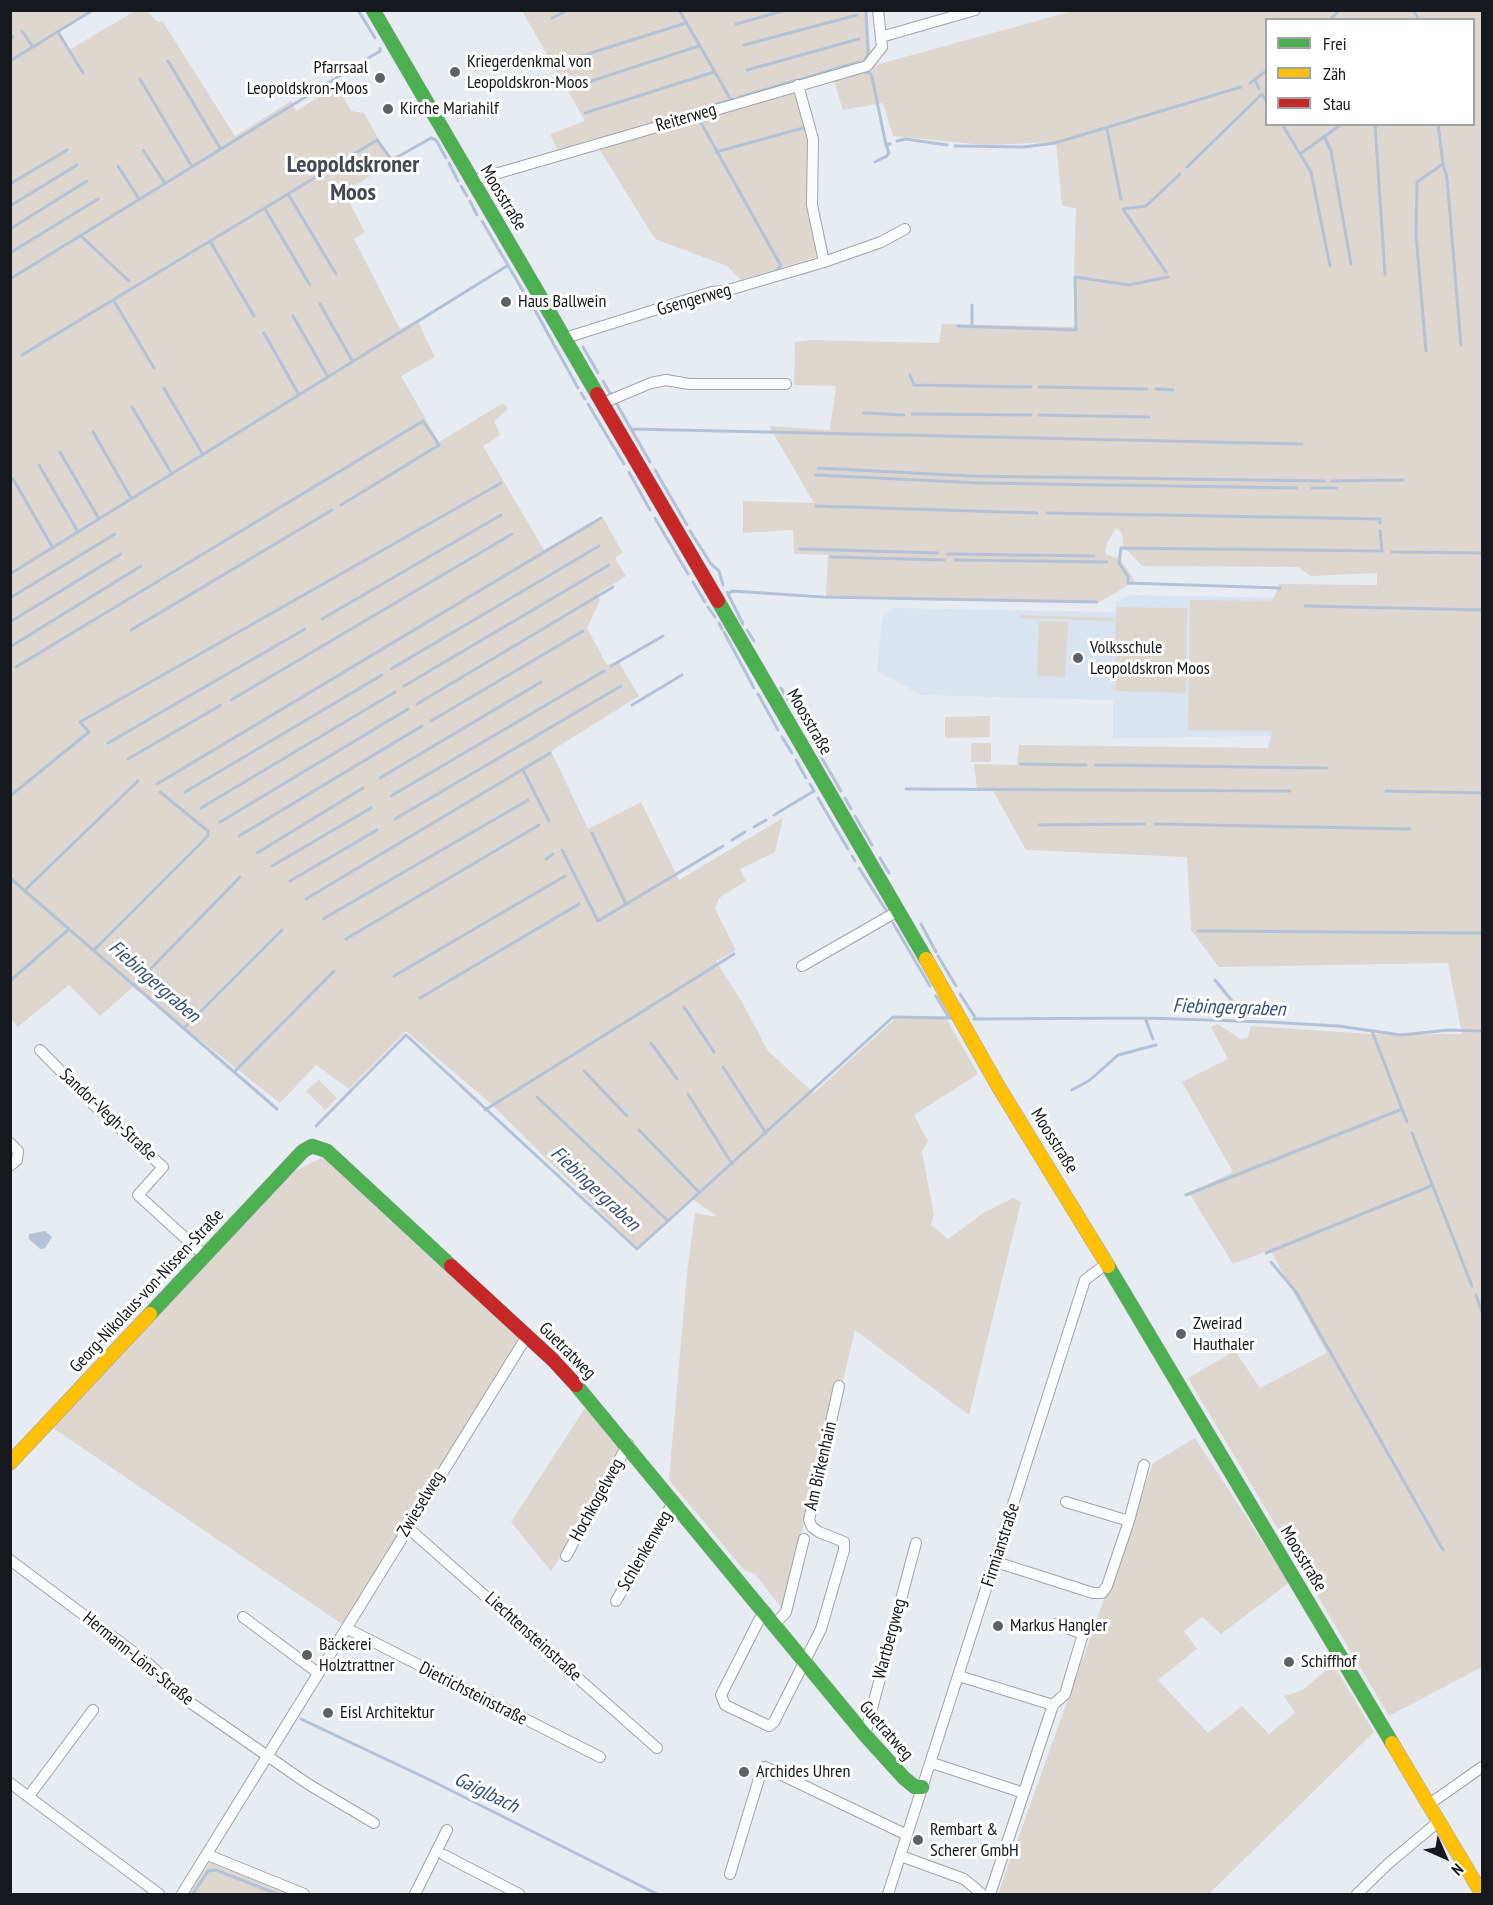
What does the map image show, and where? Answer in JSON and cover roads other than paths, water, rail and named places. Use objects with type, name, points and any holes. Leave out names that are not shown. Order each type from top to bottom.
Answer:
[{"type":"street","name":"Moosstraße","points":[[373,10],[998,1086],[1058,1182],[1482,1894]]},
{"type":"street","name":"Reiterweg","points":[[471,181],[867,66],[882,47],[878,10]]},
{"type":"street","points":[[881,37],[975,10]]},
{"type":"street","points":[[798,86],[813,139],[812,205],[824,262]]},
{"type":"street","name":"Gsengerweg","points":[[565,338],[712,292],[725,291],[824,262],[881,242],[905,229]]},
{"type":"street","points":[[603,403],[651,383],[666,381],[689,384],[786,384]]},
{"type":"street","points":[[802,966],[898,911]]},
{"type":"street","name":"Sandor-Vegh-Straße","points":[[40,1050],[96,1107],[163,1167],[138,1195],[205,1256]]},
{"type":"street","points":[[10,1143],[18,1151],[17,1160],[10,1166]]},
{"type":"street","name":"Georg-Nikolaus-von-Nissen-Straße","points":[[10,1463],[303,1151],[312,1146]]},
{"type":"street","name":"Guetratweg","points":[[312,1146],[327,1151],[558,1365],[628,1444],[865,1735],[904,1778],[915,1787],[922,1787]]},
{"type":"street","name":"Firmianstraße","points":[[888,1894],[922,1787],[932,1763],[1085,1280],[1106,1264]]},
{"type":"street","name":"Zwieselweg","points":[[182,1894],[526,1336]]},
{"type":"street","name":"Am Birkenhain","points":[[805,1663],[831,1600],[844,1550],[844,1542],[819,1532],[809,1520],[839,1386]]},
{"type":"street","name":"Hochkogelweg","points":[[566,1556],[628,1444]]},
{"type":"street","points":[[996,1562],[1093,1593],[1102,1593],[1107,1586],[1129,1521],[1144,1465]]},
{"type":"street","name":"Schlenkenweg","points":[[616,1601],[674,1501]]},
{"type":"street","points":[[1066,1502],[1129,1521]]},
{"type":"street","name":"Liechtensteinstraße","points":[[407,1527],[657,1748]]},
{"type":"street","points":[[804,1539],[786,1612],[759,1620],[721,1695],[722,1702],[769,1726],[774,1722],[805,1663]]},
{"type":"street","name":"Wartbergweg","points":[[865,1735],[916,1543]]},
{"type":"street","name":"Hermann-Löns-Straße","points":[[10,1560],[148,1664],[188,1701],[267,1757]]},
{"type":"street","points":[[243,1617],[318,1673]]},
{"type":"street","points":[[990,1894],[1053,1706],[1065,1694],[1083,1634],[1056,1624]]},
{"type":"street","name":"Dietrichsteinstraße","points":[[346,1628],[600,1757]]},
{"type":"street","points":[[959,1676],[1053,1706]]},
{"type":"street","points":[[29,1796],[93,1710]]},
{"type":"street","points":[[267,1757],[374,1823]]},
{"type":"street","points":[[932,1763],[1024,1793]]},
{"type":"street","points":[[730,1874],[761,1772],[765,1767],[907,1835]]},
{"type":"street","points":[[1428,1805],[1482,1767]]},
{"type":"street","points":[[10,1783],[159,1894]]},
{"type":"street","points":[[1357,1894],[1438,1821]]},
{"type":"street","points":[[415,1894],[447,1830]]},
{"type":"street","points":[[208,1855],[304,1894]]},
{"type":"street","points":[[444,1855],[519,1894]]},
{"type":"street","points":[[901,1856],[964,1879],[982,1894]]},
{"type":"water","points":[[45,1231],[52,1237],[45,1248],[40,1249],[29,1239],[29,1234]]},
{"type":"waterway","points":[[10,61],[93,10]]},
{"type":"waterway","points":[[358,10],[375,38]]},
{"type":"waterway","points":[[552,18],[568,10]]},
{"type":"waterway","points":[[679,10],[731,100]]},
{"type":"waterway","points":[[736,24],[786,10]]},
{"type":"waterway","points":[[864,60],[868,55],[866,10]]},
{"type":"waterway","points":[[1332,18],[1339,10]]},
{"type":"waterway","points":[[1413,10],[1418,18]]},
{"type":"waterway","points":[[744,45],[857,15]]},
{"type":"waterway","points":[[578,57],[686,23]]},
{"type":"waterway","points":[[22,31],[33,47]]},
{"type":"waterway","points":[[58,32],[83,73]]},
{"type":"waterway","points":[[747,70],[859,39]]},
{"type":"waterway","points":[[588,82],[699,46]]},
{"type":"waterway","points":[[10,279],[380,51],[380,48]]},
{"type":"waterway","points":[[168,61],[220,148]]},
{"type":"waterway","points":[[740,97],[859,62]]},
{"type":"waterway","points":[[585,113],[714,72]]},
{"type":"waterway","points":[[865,72],[870,73],[872,77],[886,145],[890,144]]},
{"type":"waterway","points":[[1250,83],[1265,72]]},
{"type":"waterway","points":[[140,79],[191,165]]},
{"type":"waterway","points":[[1255,80],[1259,89]]},
{"type":"waterway","points":[[955,146],[1024,147],[1055,143],[1241,87]]},
{"type":"waterway","points":[[1187,167],[1262,94],[1265,99]]},
{"type":"waterway","points":[[652,123],[734,99]]},
{"type":"waterway","points":[[704,118],[700,121],[781,266],[776,271]]},
{"type":"waterway","points":[[1283,126],[1311,172],[1330,266]]},
{"type":"waterway","points":[[1300,154],[1339,126]]},
{"type":"waterway","points":[[1375,126],[1385,274]]},
{"type":"waterway","points":[[1426,351],[1416,235],[1417,182],[1443,164],[1438,126]]},
{"type":"waterway","points":[[716,152],[803,128]]},
{"type":"waterway","points":[[1107,129],[1121,199]]},
{"type":"waterway","points":[[1324,136],[1331,151],[1351,264]]},
{"type":"waterway","points":[[22,355],[377,140],[392,160],[431,138],[436,140],[446,158]]},
{"type":"waterway","points":[[897,141],[905,139],[947,145]]},
{"type":"waterway","points":[[875,162],[889,153],[886,145]]},
{"type":"waterway","points":[[10,184],[67,150]]},
{"type":"waterway","points":[[143,150],[165,183]]},
{"type":"waterway","points":[[449,163],[458,181]]},
{"type":"waterway","points":[[1443,164],[1447,178],[1461,345]]},
{"type":"waterway","points":[[10,206],[77,165]]},
{"type":"waterway","points":[[118,166],[139,199]]},
{"type":"waterway","points":[[1166,272],[1123,209],[1146,206],[1180,174]]},
{"type":"waterway","points":[[10,229],[87,181]]},
{"type":"waterway","points":[[461,186],[467,196]]},
{"type":"waterway","points":[[288,194],[336,274]]},
{"type":"waterway","points":[[10,253],[98,199]]},
{"type":"waterway","points":[[470,201],[477,215]]},
{"type":"waterway","points":[[265,209],[310,285]]},
{"type":"waterway","points":[[482,221],[526,296]]},
{"type":"waterway","points":[[81,236],[129,281]]},
{"type":"waterway","points":[[210,241],[254,316]]},
{"type":"waterway","points":[[10,574],[507,266]]},
{"type":"waterway","points":[[958,326],[1076,330],[1075,277],[1129,285],[1168,277]]},
{"type":"waterway","points":[[114,301],[154,368]]},
{"type":"waterway","points":[[531,303],[578,388]]},
{"type":"waterway","points":[[320,304],[353,362]]},
{"type":"waterway","points":[[972,305],[972,327]]},
{"type":"waterway","points":[[293,316],[328,377]]},
{"type":"waterway","points":[[264,333],[299,395]]},
{"type":"waterway","points":[[583,347],[598,373]]},
{"type":"waterway","points":[[910,375],[914,385],[1031,387]]},
{"type":"waterway","points":[[603,381],[611,395]]},
{"type":"waterway","points":[[1039,387],[1147,389]]},
{"type":"waterway","points":[[164,388],[203,455]]},
{"type":"waterway","points":[[1156,389],[1173,390]]},
{"type":"waterway","points":[[581,393],[585,399]]},
{"type":"waterway","points":[[615,401],[650,462]]},
{"type":"waterway","points":[[588,404],[624,464]]},
{"type":"waterway","points":[[132,407],[172,474]]},
{"type":"waterway","points":[[864,413],[904,415]]},
{"type":"waterway","points":[[912,414],[1031,415]]},
{"type":"waterway","points":[[1039,415],[1149,417]]},
{"type":"waterway","points":[[16,667],[423,421],[439,445],[341,505]]},
{"type":"waterway","points":[[631,429],[1302,444]]},
{"type":"waterway","points":[[93,432],[131,498]]},
{"type":"waterway","points":[[60,452],[99,519]]},
{"type":"waterway","points":[[39,465],[78,532]]},
{"type":"waterway","points":[[818,468],[970,476],[1324,481]]},
{"type":"waterway","points":[[655,470],[687,525]]},
{"type":"waterway","points":[[629,472],[650,510]]},
{"type":"waterway","points":[[816,475],[979,483],[1297,488]]},
{"type":"waterway","points":[[13,479],[53,548]]},
{"type":"waterway","points":[[1332,481],[1403,480]]},
{"type":"waterway","points":[[10,796],[89,732],[80,722],[501,483]]},
{"type":"waterway","points":[[1312,488],[1336,488]]},
{"type":"waterway","points":[[816,506],[1037,513]]},
{"type":"waterway","points":[[131,630],[332,510]]},
{"type":"waterway","points":[[1047,513],[1380,519],[1380,523]]},
{"type":"waterway","points":[[322,619],[501,515]]},
{"type":"waterway","points":[[157,784],[601,518]]},
{"type":"waterway","points":[[655,518],[688,574]]},
{"type":"waterway","points":[[690,531],[711,564],[719,571],[723,585]]},
{"type":"waterway","points":[[1280,588],[1128,583],[1128,577],[1119,563],[1121,548],[1382,551],[1380,531]]},
{"type":"waterway","points":[[10,598],[115,534]]},
{"type":"waterway","points":[[231,700],[512,534]]},
{"type":"waterway","points":[[391,669],[599,546]]},
{"type":"waterway","points":[[800,549],[938,553]]},
{"type":"waterway","points":[[1392,552],[1482,553]]},
{"type":"waterway","points":[[10,622],[121,554]]},
{"type":"waterway","points":[[948,554],[1094,556]]},
{"type":"waterway","points":[[831,557],[944,560]]},
{"type":"waterway","points":[[955,560],[1107,562]]},
{"type":"waterway","points":[[404,686],[609,565]]},
{"type":"waterway","points":[[10,647],[141,566]]},
{"type":"waterway","points":[[693,582],[705,602]]},
{"type":"waterway","points":[[417,704],[613,587]]},
{"type":"waterway","points":[[728,594],[732,591],[823,597],[1097,602]]},
{"type":"waterway","points":[[727,592],[743,624]]},
{"type":"waterway","points":[[1305,606],[1482,610]]},
{"type":"waterway","points":[[708,607],[715,617]]},
{"type":"waterway","points":[[719,623],[722,629]]},
{"type":"waterway","points":[[108,743],[305,629]]},
{"type":"waterway","points":[[747,630],[754,641]]},
{"type":"waterway","points":[[431,721],[583,631]]},
{"type":"waterway","points":[[724,632],[754,688]]},
{"type":"waterway","points":[[611,666],[663,636]]},
{"type":"waterway","points":[[391,796],[604,671]]},
{"type":"waterway","points":[[185,792],[382,675]]},
{"type":"waterway","points":[[632,705],[682,675]]},
{"type":"waterway","points":[[380,778],[541,682]]},
{"type":"waterway","points":[[395,819],[621,686]]},
{"type":"waterway","points":[[781,688],[793,708]]},
{"type":"waterway","points":[[201,808],[395,692]]},
{"type":"waterway","points":[[758,694],[778,730]]},
{"type":"waterway","points":[[128,759],[221,705]]},
{"type":"waterway","points":[[220,822],[408,709]]},
{"type":"waterway","points":[[797,714],[811,738]]},
{"type":"waterway","points":[[239,836],[422,726]]},
{"type":"waterway","points":[[782,737],[792,753]]},
{"type":"waterway","points":[[816,748],[841,791]]},
{"type":"waterway","points":[[306,899],[550,753]]},
{"type":"waterway","points":[[796,760],[806,778]]},
{"type":"waterway","points":[[1021,764],[1086,765]]},
{"type":"waterway","points":[[1096,765],[1327,768]]},
{"type":"waterway","points":[[523,770],[549,821]]},
{"type":"waterway","points":[[25,890],[138,781]]},
{"type":"waterway","points":[[774,815],[814,791],[810,784]]},
{"type":"waterway","points":[[257,853],[363,788]]},
{"type":"waterway","points":[[906,789],[1290,791]]},
{"type":"waterway","points":[[1386,791],[1482,793]]},
{"type":"waterway","points":[[94,950],[208,836],[208,831],[160,792]]},
{"type":"waterway","points":[[818,798],[848,849]]},
{"type":"waterway","points":[[845,798],[851,809]]},
{"type":"waterway","points":[[323,919],[528,800]]},
{"type":"waterway","points":[[272,866],[371,808]]},
{"type":"waterway","points":[[855,816],[872,845]]},
{"type":"waterway","points":[[754,827],[766,820]]},
{"type":"waterway","points":[[1039,825],[1144,824]]},
{"type":"waterway","points":[[1155,824],[1410,829]]},
{"type":"waterway","points":[[346,939],[539,825]]},
{"type":"waterway","points":[[290,881],[377,830]]},
{"type":"waterway","points":[[732,840],[745,832]]},
{"type":"waterway","points":[[592,833],[626,904]]},
{"type":"waterway","points":[[562,850],[598,921],[723,846]]},
{"type":"waterway","points":[[546,859],[553,854]]},
{"type":"waterway","points":[[852,856],[855,861]]},
{"type":"waterway","points":[[880,858],[889,873]]},
{"type":"waterway","points":[[859,868],[886,910]]},
{"type":"waterway","points":[[394,976],[565,876]]},
{"type":"waterway","points":[[135,985],[240,877]]},
{"type":"waterway","name":"Fiebingergraben","points":[[10,878],[277,1109]]},
{"type":"waterway","points":[[420,998],[579,904]]},
{"type":"waterway","points":[[893,923],[930,986]]},
{"type":"waterway","points":[[921,924],[936,952]]},
{"type":"waterway","points":[[10,981],[69,929]]},
{"type":"waterway","points":[[185,1027],[282,930]]},
{"type":"waterway","points":[[1198,931],[1482,933]]},
{"type":"waterway","points":[[485,1110],[734,954]]},
{"type":"waterway","points":[[938,956],[956,986]]},
{"type":"waterway","points":[[236,1070],[334,971]]},
{"type":"waterway","points":[[1215,980],[1233,1002]]},
{"type":"waterway","points":[[960,994],[975,1017]]},
{"type":"waterway","points":[[936,996],[949,1018]]},
{"type":"waterway","points":[[684,1007],[714,1052]]},
{"type":"waterway","points":[[1239,1010],[1245,1021]]},
{"type":"waterway","name":"Fiebingergraben","points":[[316,1126],[406,1035],[637,1249],[893,1017],[952,1018]]},
{"type":"waterway","points":[[1145,1018],[1153,1039]]},
{"type":"waterway","name":"Fiebingergraben","points":[[974,1019],[1145,1018],[1268,1022],[1338,1026],[1401,1035],[1448,1030],[1482,1031]]},
{"type":"waterway","points":[[1372,1031],[1407,1122]]},
{"type":"waterway","points":[[651,1043],[677,1079]]},
{"type":"waterway","points":[[1072,1090],[1090,1080],[1118,1055],[1156,1045]]},
{"type":"waterway","points":[[723,1067],[766,1133]]},
{"type":"waterway","points":[[584,1071],[627,1116]]},
{"type":"waterway","points":[[688,1094],[732,1164]]},
{"type":"waterway","points":[[537,1097],[668,1221]]},
{"type":"waterway","points":[[1186,1195],[1402,1109]]},
{"type":"waterway","points":[[639,1130],[700,1193]]},
{"type":"waterway","points":[[1412,1133],[1472,1286]]},
{"type":"waterway","points":[[1266,1253],[1431,1186]]},
{"type":"waterway","points":[[1271,1262],[1296,1292],[1443,1550]]},
{"type":"waterway","points":[[1476,1295],[1482,1312]]},
{"type":"waterway","name":"Gaiglbach","points":[[301,1719],[430,1780],[657,1894]]},
{"type":"waterway","points":[[193,1894],[208,1871],[216,1870],[277,1894]]},
{"type":"place","name":"Kriegerdenkmal von Leopoldskron-Moos","points":[[455,72]]},
{"type":"place","name":"Pfarrsaal Leopoldskron-Moos","points":[[380,78]]},
{"type":"place","name":"Kirche Mariahilf","points":[[388,109]]},
{"type":"place","name":"Haus Ballwein","points":[[506,302]]},
{"type":"place","name":"Volksschule Leopoldskron Moos","points":[[1078,658]]},
{"type":"place","name":"Zweirad Hauthaler","points":[[1181,1334]]},
{"type":"place","name":"Markus Hangler","points":[[998,1626]]},
{"type":"place","name":"Bäckerei Holztrattner","points":[[307,1655]]},
{"type":"place","name":"Schiffhof","points":[[1289,1662]]},
{"type":"place","name":"Eisl Architektur","points":[[328,1713]]},
{"type":"place","name":"Archides Uhren","points":[[744,1772]]},
{"type":"place","name":"Rembart & Scherer GmbH","points":[[918,1840]]},
{"type":"district","name":"Leopoldskroner Moos","points":[[353,179]]}]
